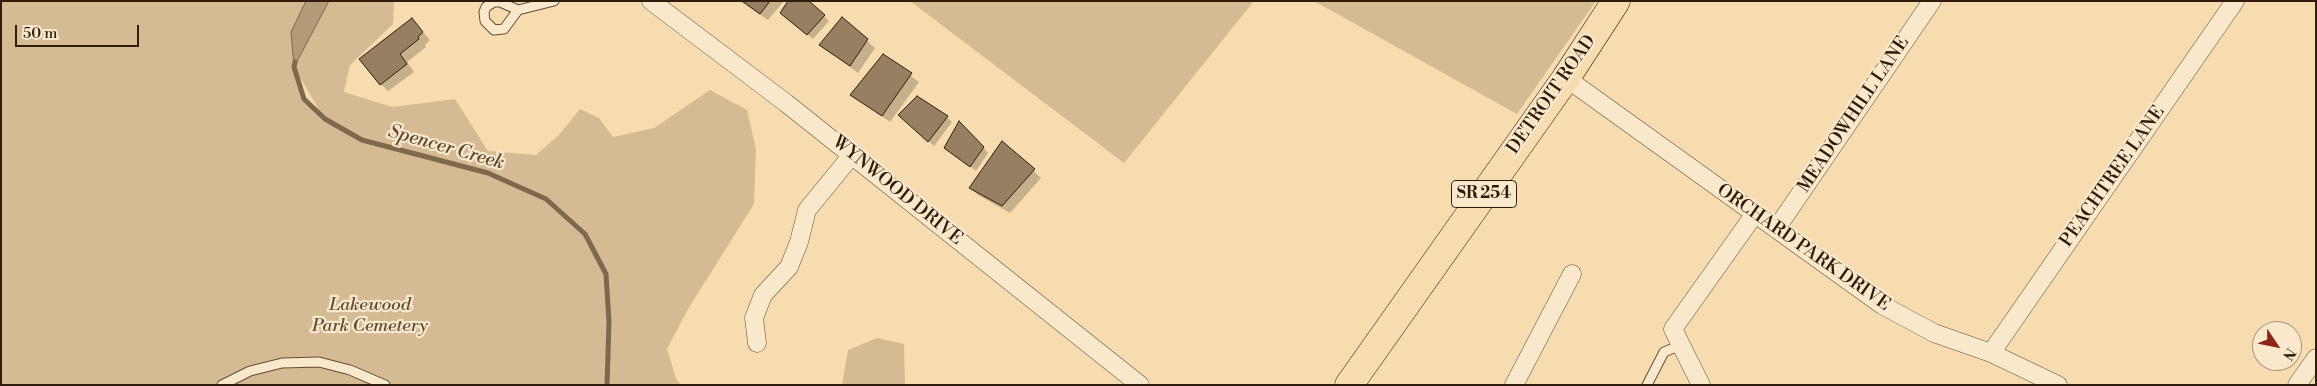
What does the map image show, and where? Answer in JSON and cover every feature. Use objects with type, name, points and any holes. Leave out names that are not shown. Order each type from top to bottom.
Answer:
[{"type":"main road","name":"DETROIT ROAD","points":[[1349,385],[1566,78],[1616,1]]},
{"type":"street","name":"WYNWOOD DRIVE","points":[[651,1],[786,103],[1140,385]]},
{"type":"street","name":"MEADOWHILL LANE","points":[[1776,229],[1932,1]]},
{"type":"street","name":"PEACHTREE LANE","points":[[1991,353],[2235,1]]},
{"type":"street","name":"ORCHARD PARK DRIVE","points":[[1566,78],[1882,305],[1934,333],[1991,353],[2058,385]]},
{"type":"street","points":[[757,343],[754,318],[763,295],[789,266],[799,242],[807,210],[852,155]]},
{"type":"street","points":[[1700,385],[1673,329],[1754,214]]},
{"type":"street","points":[[1514,385],[1572,274]]},
{"type":"street","points":[[2297,385],[2316,358]]},
{"type":"lane","points":[[518,10],[554,1]]},
{"type":"lane","points":[[1647,385],[1664,352],[1681,345]]},
{"type":"lane","points":[[222,385],[250,371],[282,363],[318,362],[350,370],[385,385]]},
{"type":"green space","name":"Lakewood Park Cemetery","points":[[1,1],[394,1],[393,24],[350,65],[344,92],[392,107],[455,99],[488,151],[536,155],[559,135],[580,109],[599,118],[613,137],[654,128],[710,90],[747,110],[756,149],[754,204],[688,309],[667,349],[676,379],[681,385],[1,385]],"holes":[[[296,70],[323,117],[304,99]]]},
{"type":"green space","points":[[910,1],[1254,1],[1124,163]]},
{"type":"green space","points":[[1314,1],[1596,1],[1517,114]]},
{"type":"green space","points":[[877,338],[904,344],[905,385],[842,385],[848,350]]},
{"type":"shaded area","points":[[306,1],[329,1],[294,67],[291,32]]},
{"type":"building","points":[[742,1],[770,1],[760,14]]},
{"type":"building","points":[[788,1],[809,1],[825,15],[807,35],[780,13]]},
{"type":"building","points":[[842,17],[868,39],[850,66],[819,45]]},
{"type":"building","points":[[412,18],[423,32],[418,37],[419,39],[400,54],[407,64],[380,85],[359,59]]},
{"type":"building","points":[[883,54],[912,73],[882,116],[850,95]]},
{"type":"building","points":[[917,96],[948,116],[928,142],[898,115]]},
{"type":"building","points":[[959,121],[984,147],[970,167],[944,148]]},
{"type":"building","points":[[1002,141],[1035,169],[1002,206],[969,188]]},
{"type":"waterway","name":"Spencer Creek","points":[[295,62],[294,67],[304,99],[325,119],[362,140],[488,173],[546,199],[585,234],[606,274],[609,322],[607,385]]}]
